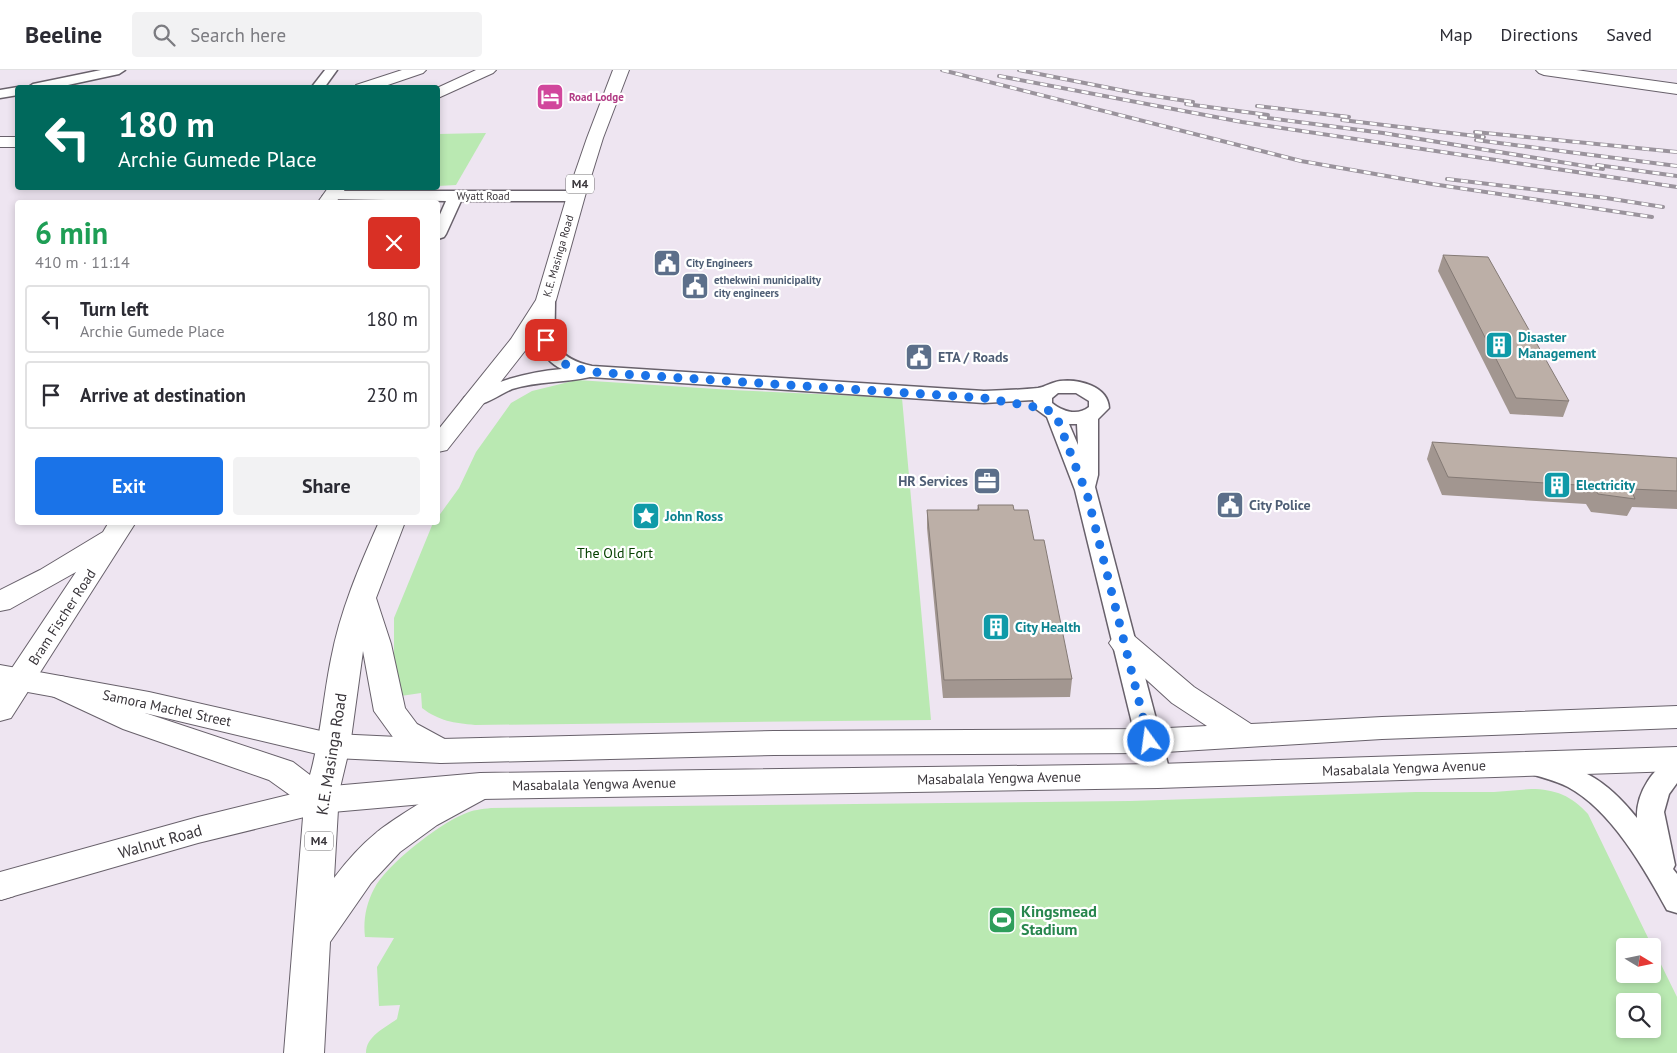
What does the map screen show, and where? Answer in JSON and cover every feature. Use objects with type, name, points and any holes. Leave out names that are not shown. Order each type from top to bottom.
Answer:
[{"type":"main road","points":[[371,85],[418,70]]},
{"type":"main road","points":[[440,92],[488,70]]},
{"type":"main road","name":"K.E. Masinga Road","points":[[440,443],[520,342],[546,300],[576,196],[595,138],[621,70]]},
{"type":"main road","points":[[1544,70],[1571,71],[1677,85]]},
{"type":"main road","points":[[1571,71],[1677,89]]},
{"type":"main road","points":[[0,142],[15,142]]},
{"type":"main road","name":"K.E. Masinga Road","points":[[304,1053],[321,800],[334,746],[346,658],[362,597],[391,525]]},
{"type":"main road","points":[[0,602],[50,576],[119,528]]},
{"type":"main road","name":"Bram Fischer Road","points":[[0,710],[10,677],[119,528]]},
{"type":"main road","points":[[362,597],[376,644],[390,710],[406,732],[441,750]]},
{"type":"main road","points":[[1124,643],[1183,695],[1246,736]]},
{"type":"main road","name":"Samora Machel Street","points":[[10,677],[158,705],[334,746]]},
{"type":"main road","points":[[62,687],[134,721],[281,772],[321,800]]},
{"type":"main road","points":[[334,746],[441,750],[764,743],[1149,741],[1677,717]]},
{"type":"main road","name":"Masabalala Yengwa Avenue","points":[[321,800],[480,786],[1158,776],[1677,760]]},
{"type":"main road","points":[[313,937],[359,873],[376,853],[421,819],[480,786]]},
{"type":"main road","name":"Walnut Road","points":[[0,886],[198,830],[321,800]]},
{"type":"street","points":[[47,85],[119,70]]},
{"type":"street","points":[[319,85],[331,70]]},
{"type":"street","points":[[0,94],[15,91]]},
{"type":"street","name":"Wyatt Road","points":[[332,195],[576,196]]},
{"type":"street","points":[[440,230],[456,196]]},
{"type":"street","points":[[546,300],[546,340],[550,352],[564,364],[576,369],[592,372],[984,398],[1049,406],[1072,418],[1088,416],[1096,411],[1100,404],[1091,393],[1067,387],[1051,389],[1049,406],[1086,490],[1158,776]]},
{"type":"street","points":[[472,401],[493,389],[530,378],[592,372]]},
{"type":"street","points":[[1086,490],[1089,476],[1086,434],[1088,416]]},
{"type":"street","points":[[1528,764],[1567,776],[1584,784],[1599,796],[1627,826],[1662,872],[1677,901]]},
{"type":"street","points":[[1662,872],[1650,817],[1652,795],[1658,785],[1677,767]]},
{"type":"green space","points":[[486,133],[456,185],[440,186],[440,134]]},
{"type":"green space","name":"The Old Fort","points":[[577,380],[902,398],[931,720],[475,725],[447,721],[434,716],[422,708],[421,693],[394,697],[394,618],[432,525],[440,525],[440,514],[459,488],[476,452],[511,403],[532,391]]},
{"type":"green space","name":"Kingsmead Stadium","points":[[1548,790],[1576,802],[1588,814],[1648,938],[1616,938],[1616,983],[1661,983],[1661,964],[1677,997],[1677,1053],[366,1053],[369,1042],[373,1037],[397,1019],[400,1005],[379,1006],[377,967],[394,938],[365,937],[364,925],[371,895],[380,879],[414,846],[453,819],[474,811],[491,808],[1130,801]]},
{"type":"building","name":"Disaster Management","points":[[1443,255],[1488,257],[1569,401],[1516,398]]},
{"type":"building","points":[[1432,442],[1677,458],[1677,491],[1631,489],[1635,499],[1598,494],[1594,486],[1448,477]]},
{"type":"building","name":"City Health","points":[[978,505],[1013,505],[1014,510],[1028,510],[1034,540],[1044,540],[1072,679],[944,680],[927,510],[979,510]]},
{"type":"railway","points":[[942,70],[1301,161],[1432,184],[1652,217]]},
{"type":"railway","points":[[1019,70],[1135,93],[1193,102]]},
{"type":"railway","points":[[999,76],[1242,122],[1677,187]]},
{"type":"railway","points":[[1186,104],[1268,115]]},
{"type":"railway","points":[[1257,106],[1349,117]]},
{"type":"railway","points":[[1260,117],[1383,133],[1603,169]]},
{"type":"railway","points":[[1342,120],[1484,137]]},
{"type":"railway","points":[[1475,132],[1677,152]]},
{"type":"railway","points":[[1476,140],[1677,166]]},
{"type":"railway","points":[[1597,165],[1677,176]]},
{"type":"railway","points":[[1447,179],[1606,198],[1663,207]]},
{"type":"place","name":"Road Lodge","points":[[550,97]]},
{"type":"place","name":"City Engineers","points":[[667,263]]},
{"type":"place","name":"ethekwini municipality city engineers","points":[[695,286]]},
{"type":"place","name":"Disaster Management","points":[[1499,345]]},
{"type":"place","name":"ETA / Roads","points":[[919,357]]},
{"type":"place","name":"HR Services","points":[[987,481]]},
{"type":"place","name":"Electricity","points":[[1557,485]]},
{"type":"place","name":"City Police","points":[[1230,505]]},
{"type":"place","name":"John Ross","points":[[646,516]]},
{"type":"place","name":"City Health","points":[[996,627]]},
{"type":"place","name":"Kingsmead Stadium","points":[[1002,920]]},
{"type":"route","points":[[546,340],[550,352],[555,358],[576,369],[592,372],[984,398],[1046,409],[1056,415],[1061,423],[1086,490],[1095,521],[1149,741]]}]
